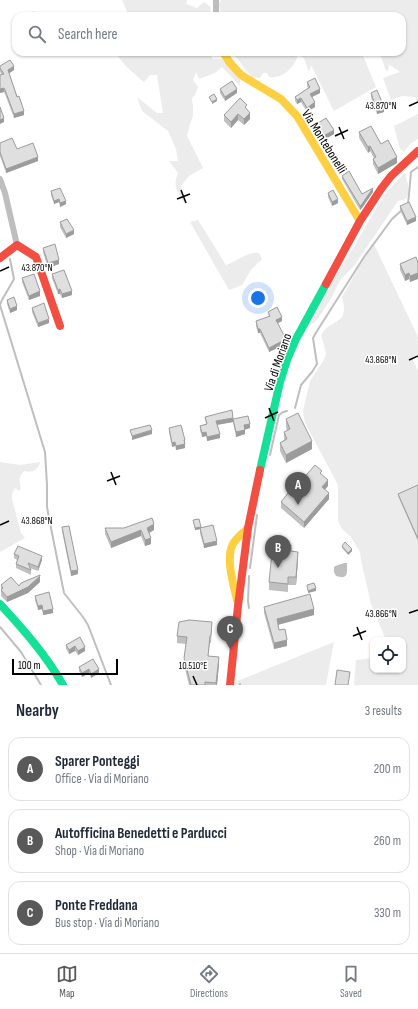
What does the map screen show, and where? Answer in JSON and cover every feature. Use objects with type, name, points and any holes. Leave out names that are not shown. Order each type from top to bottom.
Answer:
[{"type":"main road","name":"Via Montebonelli","points":[[226,56],[230,63],[242,75],[281,99],[297,116],[360,221]]},
{"type":"main road","name":"Via di Moriano","points":[[230,685],[248,528],[280,382],[287,360],[296,339],[360,221],[381,189],[418,151]]},
{"type":"main road","points":[[0,258],[17,245],[36,257],[60,326]]},
{"type":"main road","points":[[238,606],[232,580],[230,558],[232,545],[248,528]]},
{"type":"main road","points":[[0,604],[47,659],[63,685]]},
{"type":"street","points":[[216,0],[216,12]]},
{"type":"street","points":[[0,179],[5,193],[17,245]]},
{"type":"shaded area","points":[[122,0],[187,0],[186,4],[197,8],[204,2],[211,7],[210,12],[127,11]]},
{"type":"shaded area","points":[[221,0],[418,0],[418,102],[415,97],[402,96],[391,100],[383,78],[400,72],[388,64],[389,68],[387,72],[380,56],[406,56],[406,12],[220,12],[219,4]]},
{"type":"shaded area","points":[[118,56],[210,56],[213,59],[222,59],[240,77],[240,86],[222,67],[215,73],[199,79],[196,72],[193,80],[198,87],[192,98],[193,116],[187,136],[203,168],[189,176],[181,186],[185,204],[178,193],[176,186],[176,178],[178,173],[169,161],[178,161],[176,149],[168,131],[142,111],[137,97],[157,113],[163,113],[157,75],[150,75],[144,82],[125,65]]},
{"type":"shaded area","points":[[235,56],[298,56],[291,68],[279,76],[269,77],[267,73],[263,73],[260,78],[252,77]]},
{"type":"shaded area","points":[[300,56],[363,56],[376,87],[334,111],[311,65],[309,72],[304,58]]},
{"type":"shaded area","points":[[418,114],[418,139],[410,144],[404,152],[400,149],[394,126]]},
{"type":"shaded area","points":[[405,172],[408,182],[406,199],[398,201],[354,266],[340,280],[332,297],[317,320],[310,326],[333,280],[384,195]]},
{"type":"shaded area","points":[[198,220],[226,265],[246,255],[259,253],[262,259],[251,270],[242,285],[229,290],[190,222]]},
{"type":"shaded area","points":[[373,242],[418,337],[418,354],[412,358],[418,371],[418,685],[354,685],[356,660],[370,658],[370,673],[406,673],[406,637],[385,637],[371,604],[360,552],[351,537],[342,529],[338,521],[338,485],[305,423],[303,411],[310,381],[325,358],[326,353],[321,335],[325,329],[342,317],[344,313],[344,306],[342,297]]},
{"type":"shaded area","points":[[0,462],[20,465],[40,462],[34,471],[24,471],[22,473],[20,479],[21,488],[19,491],[15,488],[12,494],[21,533],[25,538],[0,552]]},
{"type":"shaded area","points":[[347,563],[346,575],[343,577],[336,576],[334,567]]},
{"type":"shaded area","points":[[334,642],[326,685],[234,685],[235,682]]},
{"type":"building","points":[[10,60],[14,66],[8,70],[17,97],[19,96],[24,111],[14,114],[4,88],[0,89],[0,75],[4,74],[0,66]]},
{"type":"building","points":[[315,78],[320,89],[310,94],[315,102],[307,108],[301,98],[297,100],[295,97],[310,87],[307,82]]},
{"type":"building","points":[[232,81],[237,89],[225,97],[220,89]]},
{"type":"building","points":[[377,90],[384,107],[377,110],[371,93]]},
{"type":"building","points":[[214,94],[217,99],[212,102],[209,97]]},
{"type":"building","points":[[240,98],[247,105],[245,107],[250,113],[244,119],[238,114],[231,122],[224,115]]},
{"type":"building","points":[[0,107],[4,118],[0,120]]},
{"type":"building","points":[[326,118],[334,130],[322,137],[315,125]]},
{"type":"building","points":[[371,126],[381,144],[388,140],[397,157],[378,168],[373,159],[376,157],[370,146],[368,147],[359,132]]},
{"type":"building","points":[[12,138],[17,149],[33,143],[38,157],[6,169],[0,152],[0,143]]},
{"type":"building","points":[[349,171],[362,194],[373,188],[360,206],[342,176]]},
{"type":"building","points":[[60,188],[66,201],[60,203],[59,199],[54,201],[51,191]]},
{"type":"building","points":[[333,190],[338,199],[332,202],[328,193]]},
{"type":"building","points":[[409,202],[416,217],[407,221],[400,206]]},
{"type":"building","points":[[67,219],[74,230],[66,234],[60,222]]},
{"type":"building","points":[[55,244],[59,260],[48,263],[43,248]]},
{"type":"building","points":[[416,257],[418,263],[418,273],[410,276],[409,273],[405,275],[400,264]]},
{"type":"building","points":[[64,270],[72,291],[62,294],[60,289],[58,290],[52,274]]},
{"type":"building","points":[[34,274],[40,291],[29,296],[22,278]]},
{"type":"building","points":[[14,297],[17,306],[10,309],[7,300]]},
{"type":"building","points":[[44,303],[49,319],[38,323],[32,308]]},
{"type":"building","points":[[277,307],[282,317],[276,320],[286,339],[269,348],[260,329],[258,329],[256,321],[270,316],[268,312]]},
{"type":"building","points":[[232,410],[233,418],[216,421],[220,434],[207,437],[206,432],[202,433],[200,426],[207,424],[205,417]]},
{"type":"building","points":[[298,413],[312,441],[286,455],[280,443],[287,439],[284,432],[290,429],[286,419]]},
{"type":"building","points":[[248,416],[250,424],[244,425],[245,430],[236,432],[233,419]]},
{"type":"building","points":[[150,425],[152,430],[132,436],[130,430]]},
{"type":"building","points":[[181,425],[185,444],[176,446],[175,442],[172,443],[169,428]]},
{"type":"building","points":[[315,465],[322,471],[320,473],[328,480],[322,487],[329,493],[304,522],[281,502],[292,488],[294,489]]},
{"type":"building","points":[[418,485],[418,539],[398,494]]},
{"type":"building","points":[[152,518],[154,524],[147,528],[151,538],[145,540],[141,530],[111,542],[105,528],[124,528]]},
{"type":"building","points":[[199,519],[201,527],[195,528],[193,520]]},
{"type":"building","points":[[213,525],[217,541],[204,544],[200,528]]},
{"type":"building","points":[[69,526],[78,570],[71,571],[62,527]]},
{"type":"building","points":[[345,542],[352,549],[348,553],[342,546]]},
{"type":"building","points":[[273,543],[291,545],[291,551],[298,552],[296,577],[288,577],[288,584],[269,582]]},
{"type":"building","points":[[18,546],[42,556],[38,567],[28,563],[31,570],[16,564],[19,556],[14,554]]},
{"type":"building","points":[[40,575],[28,587],[7,597],[1,590],[3,588],[1,585],[11,577],[19,586],[21,583]]},
{"type":"building","points":[[314,583],[316,588],[308,591],[307,585]]},
{"type":"building","points":[[49,592],[53,609],[43,611],[42,605],[38,606],[35,596]]},
{"type":"building","points":[[310,594],[314,609],[277,619],[279,630],[285,629],[287,640],[274,643],[264,607]]},
{"type":"building","points":[[189,620],[212,622],[208,656],[219,657],[216,683],[205,682],[205,685],[191,685],[184,658],[187,637],[177,636],[179,622]]},
{"type":"building","points":[[80,637],[85,647],[78,651],[75,646],[69,650],[66,645]]},
{"type":"building","points":[[93,659],[99,669],[91,674],[89,669],[82,673],[79,667]]},
{"type":"building","points":[[337,670],[350,672],[348,685],[335,685]]},
{"type":"waterway","points":[[408,204],[411,172],[418,167]]},
{"type":"waterway","points":[[295,408],[301,385],[317,364],[313,338],[364,257],[392,219],[402,210]]},
{"type":"waterway","points":[[10,259],[14,279],[0,305],[45,452],[47,507],[64,593],[88,625],[111,685]]},
{"type":"waterway","points":[[270,455],[279,415],[287,411]]},
{"type":"waterway","points":[[250,568],[257,515]]},
{"type":"waterway","points":[[249,576],[249,608]]},
{"type":"waterway","points":[[0,627],[21,652],[41,685]]},
{"type":"traffic: fast","points":[[260,470],[280,382],[287,360],[296,339],[326,284]]},
{"type":"traffic: fast","points":[[0,604],[42,653],[63,685]]},
{"type":"traffic: slow","points":[[226,56],[241,75],[281,99],[297,116],[360,221]]},
{"type":"traffic: slow","points":[[237,600],[230,564],[231,550],[236,540],[248,528]]},
{"type":"traffic: jam","points":[[326,284],[360,221],[381,189],[391,176],[418,151]]},
{"type":"traffic: jam","points":[[0,258],[17,245],[36,257],[60,326]]},
{"type":"traffic: jam","points":[[230,685],[248,528],[260,470]]},
{"type":"place","name":"Sparer Ponteggi","points":[[298,505]]},
{"type":"place","name":"Autofficina Benedetti e Parducci","points":[[278,568]]},
{"type":"place","name":"Ponte Freddana","points":[[230,649]]}]
